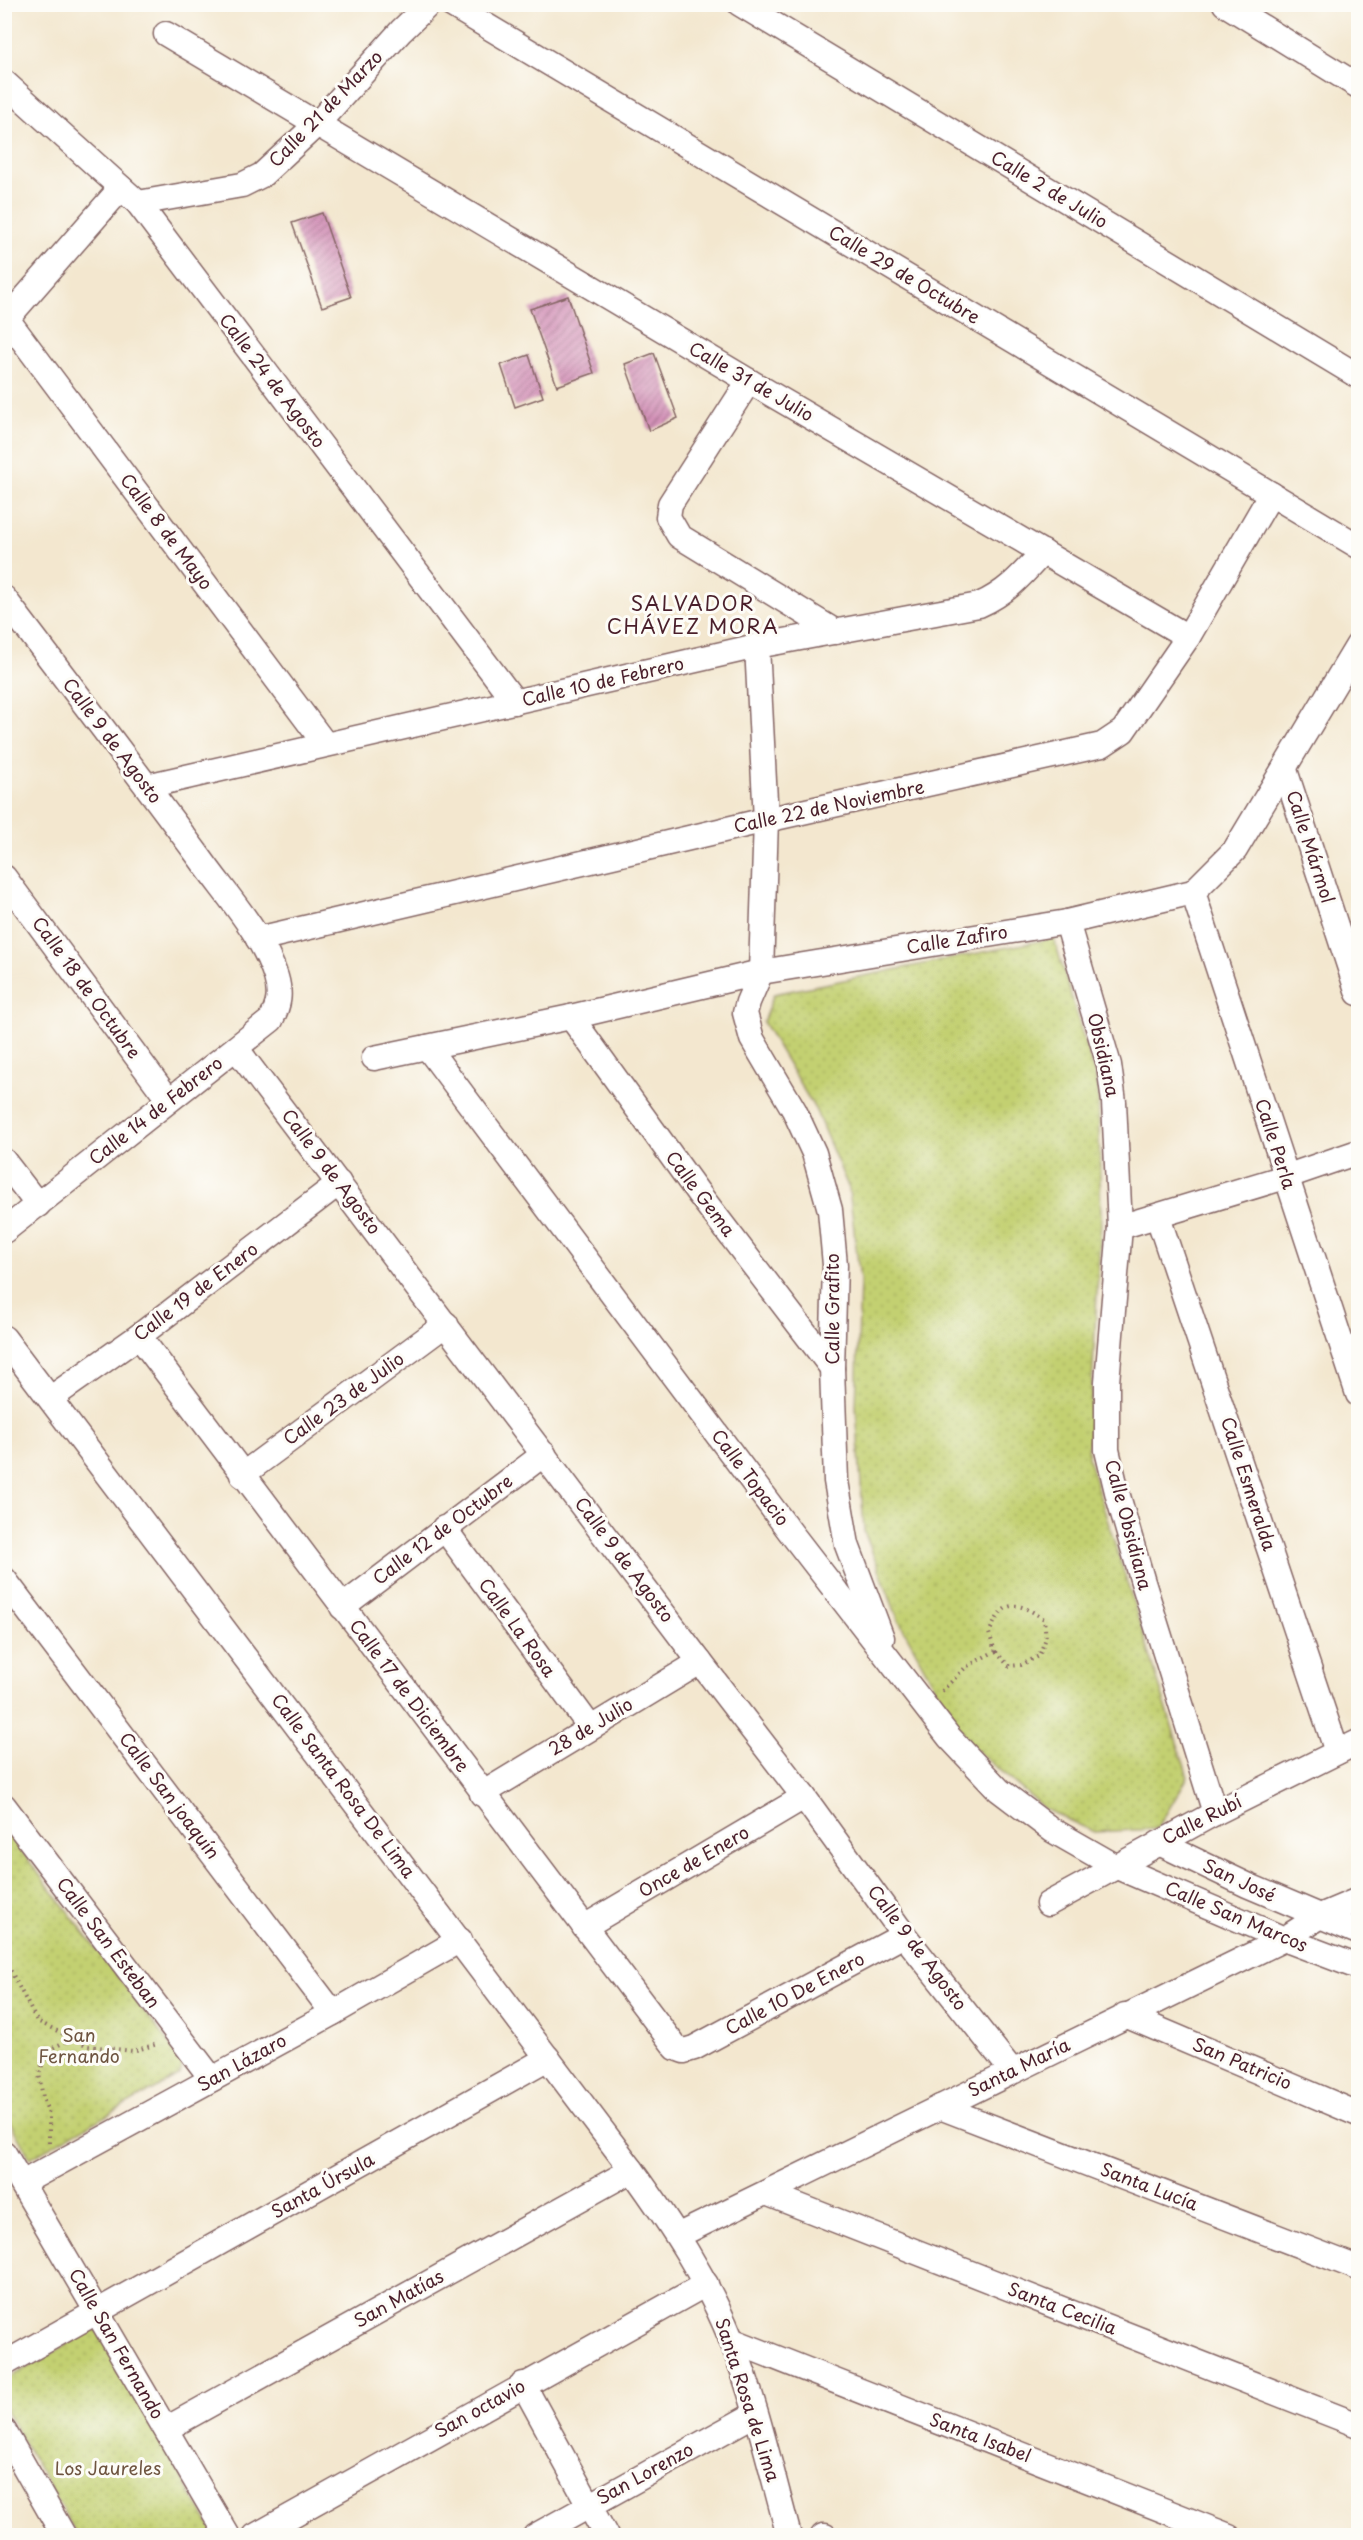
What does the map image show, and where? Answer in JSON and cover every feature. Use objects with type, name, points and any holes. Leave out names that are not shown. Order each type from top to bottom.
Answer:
[{"type":"street","name":"Calle 21 de Marzo","points":[[129,195],[242,185],[262,175],[316,124],[401,31],[429,4]]},
{"type":"street","name":"Calle 29 de Octubre","points":[[450,4],[1359,546]]},
{"type":"street","name":"Calle 2 de Julio","points":[[740,4],[1359,376]]},
{"type":"street","points":[[1227,5],[1359,86]]},
{"type":"street","name":"Calle 31 de Julio","points":[[166,34],[749,381],[1188,637]]},
{"type":"street","name":"Calle 24 de Agosto","points":[[4,82],[129,195],[516,702]]},
{"type":"street","points":[[6,321],[129,195]]},
{"type":"street","name":"Calle 8 de Mayo","points":[[6,321],[325,744]]},
{"type":"street","points":[[749,381],[670,504],[668,517],[679,536],[836,632]]},
{"type":"street","name":"Calle 22 de Noviembre","points":[[258,939],[766,820],[1102,745],[1124,731],[1188,637],[1271,494]]},
{"type":"street","name":"Calle 10 de Febrero","points":[[147,786],[757,646],[979,604],[997,597],[1012,586],[1042,552]]},
{"type":"street","name":"Calle 9 de Agosto","points":[[4,598],[147,786],[258,939],[275,975]]},
{"type":"street","points":[[1193,892],[1235,850],[1359,645]]},
{"type":"street","points":[[757,646],[766,820],[761,972]]},
{"type":"street","name":"Calle Mármol","points":[[1285,770],[1359,993]]},
{"type":"street","name":"Calle 18 de Octubre","points":[[4,877],[168,1099]]},
{"type":"street","name":"Calle Zafiro","points":[[374,1058],[571,1017],[761,972],[1068,922],[1193,892]]},
{"type":"street","name":"Calle Perla","points":[[1193,892],[1285,1177],[1359,1394]]},
{"type":"street","name":"Obsidiana","points":[[1068,922],[1109,1065],[1114,1102],[1120,1227]]},
{"type":"street","name":"Calle Grafito","points":[[761,972],[745,1013],[747,1025],[752,1039],[794,1110],[814,1153],[830,1210],[835,1265],[832,1368],[836,1481],[847,1545],[891,1660]]},
{"type":"street","name":"Calle 14 de Febrero","points":[[4,1231],[168,1099],[271,1020],[280,996],[275,975]]},
{"type":"street","name":"Calle Gema","points":[[571,1017],[706,1203],[832,1368]]},
{"type":"street","name":"Calle Topacio","points":[[428,1047],[791,1533],[949,1737],[999,1790],[1052,1830],[1115,1866]]},
{"type":"street","name":"Calle 9 de Agosto","points":[[236,1048],[804,1797],[904,1935],[1012,2071]]},
{"type":"street","points":[[1120,1227],[1158,1217],[1359,1152]]},
{"type":"street","points":[[4,1161],[38,1204]]},
{"type":"street","name":"Calle 19 de Enero","points":[[51,1398],[139,1336],[339,1182]]},
{"type":"street","name":"Calle Esmeralda","points":[[1158,1217],[1337,1752]]},
{"type":"street","name":"Calle Obsidiana","points":[[1120,1227],[1107,1382],[1107,1450],[1133,1548],[1215,1813]]},
{"type":"street","name":"Calle 23 de Julio","points":[[242,1475],[446,1324]]},
{"type":"street","name":"Calle 17 de Diciembre","points":[[139,1336],[669,2041],[676,2048],[684,2051]]},
{"type":"street","name":"Calle Santa Rosa De Lima","points":[[4,1338],[549,2058],[679,2235]]},
{"type":"street","name":"Calle 12 de Octubre","points":[[342,1607],[544,1454]]},
{"type":"street","name":"Calle La Rosa","points":[[444,1528],[590,1727]]},
{"type":"street","name":"Calle San joaquín","points":[[4,1579],[333,2013]]},
{"type":"street","name":"28 de Julio","points":[[482,1794],[700,1662]]},
{"type":"street","name":"Calle Rubí","points":[[1048,1904],[1215,1813],[1359,1742]]},
{"type":"street","name":"Once de Enero","points":[[584,1927],[804,1797]]},
{"type":"street","name":"Calle San Esteban","points":[[4,1806],[212,2079]]},
{"type":"street","name":"San José","points":[[1159,1843],[1320,1917]]},
{"type":"street","name":"Calle San Marcos","points":[[1115,1866],[1284,1939],[1359,1967]]},
{"type":"street","name":"Santa María","points":[[679,2235],[1284,1939],[1320,1917],[1359,1900]]},
{"type":"street","name":"Calle San Marcos","points":[[1320,1917],[1359,1932]]},
{"type":"street","name":"Calle 10 De Enero","points":[[684,2051],[694,2048],[904,1935]]},
{"type":"street","name":"San Lázaro","points":[[22,2183],[333,2013],[460,1940]]},
{"type":"street","name":"San Patricio","points":[[1125,2015],[1359,2114]]},
{"type":"street","name":"Santa Úrsula","points":[[4,2364],[549,2058]]},
{"type":"street","name":"Santa Lucía","points":[[940,2107],[1359,2268]]},
{"type":"street","name":"Calle San Fernando","points":[[4,2153],[228,2535]]},
{"type":"street","name":"San Matías","points":[[166,2429],[632,2170]]},
{"type":"street","name":"Santa Cecilia","points":[[766,2193],[1359,2425]]},
{"type":"street","name":"Santa Rosa de Lima","points":[[679,2235],[706,2283],[731,2340],[755,2414],[789,2535]]},
{"type":"street","name":"San octavio","points":[[255,2535],[706,2283]]},
{"type":"street","name":"Santa Isabel","points":[[731,2340],[1229,2535]]},
{"type":"street","points":[[524,2384],[606,2535]]},
{"type":"street","name":"San Lorenzo","points":[[535,2535],[755,2414]]},
{"type":"street","points":[[4,2431],[64,2535]]},
{"type":"path","points":[[1013,1606],[1026,1607],[1044,1619],[1046,1638],[1039,1656],[1020,1665],[1009,1666],[995,1651],[989,1633],[999,1613],[1013,1606]]},
{"type":"path","points":[[926,1707],[966,1667],[995,1651]]},
{"type":"path","points":[[4,1948],[5,1960],[37,2021],[71,2039],[88,2046],[133,2051],[179,2036]]},
{"type":"path","points":[[50,2168],[49,2114],[43,2098],[39,2074],[47,2051],[71,2039]]},
{"type":"green space","points":[[1054,938],[1098,1087],[1101,1220],[1088,1458],[1188,1777],[1157,1829],[1094,1832],[1045,1809],[971,1746],[939,1694],[898,1619],[864,1531],[856,1408],[860,1280],[849,1189],[815,1109],[763,1022],[774,994]]},
{"type":"green space","name":"San Fernando","points":[[4,1828],[183,2062],[180,2075],[30,2158],[5,2114]]},
{"type":"green space","name":"Los Jaureles","points":[[95,2328],[215,2535],[77,2535],[5,2409],[4,2381]]},
{"type":"building","points":[[322,213],[351,297],[322,307],[292,223]]},
{"type":"building","points":[[568,296],[594,373],[557,386],[530,309]]},
{"type":"building","points":[[654,353],[678,418],[649,431],[625,364]]},
{"type":"building","points":[[529,355],[543,397],[515,407],[501,365]]},
{"type":"district","name":"SALVADOR CHÁVEZ MORA","points":[[693,616]]}]
